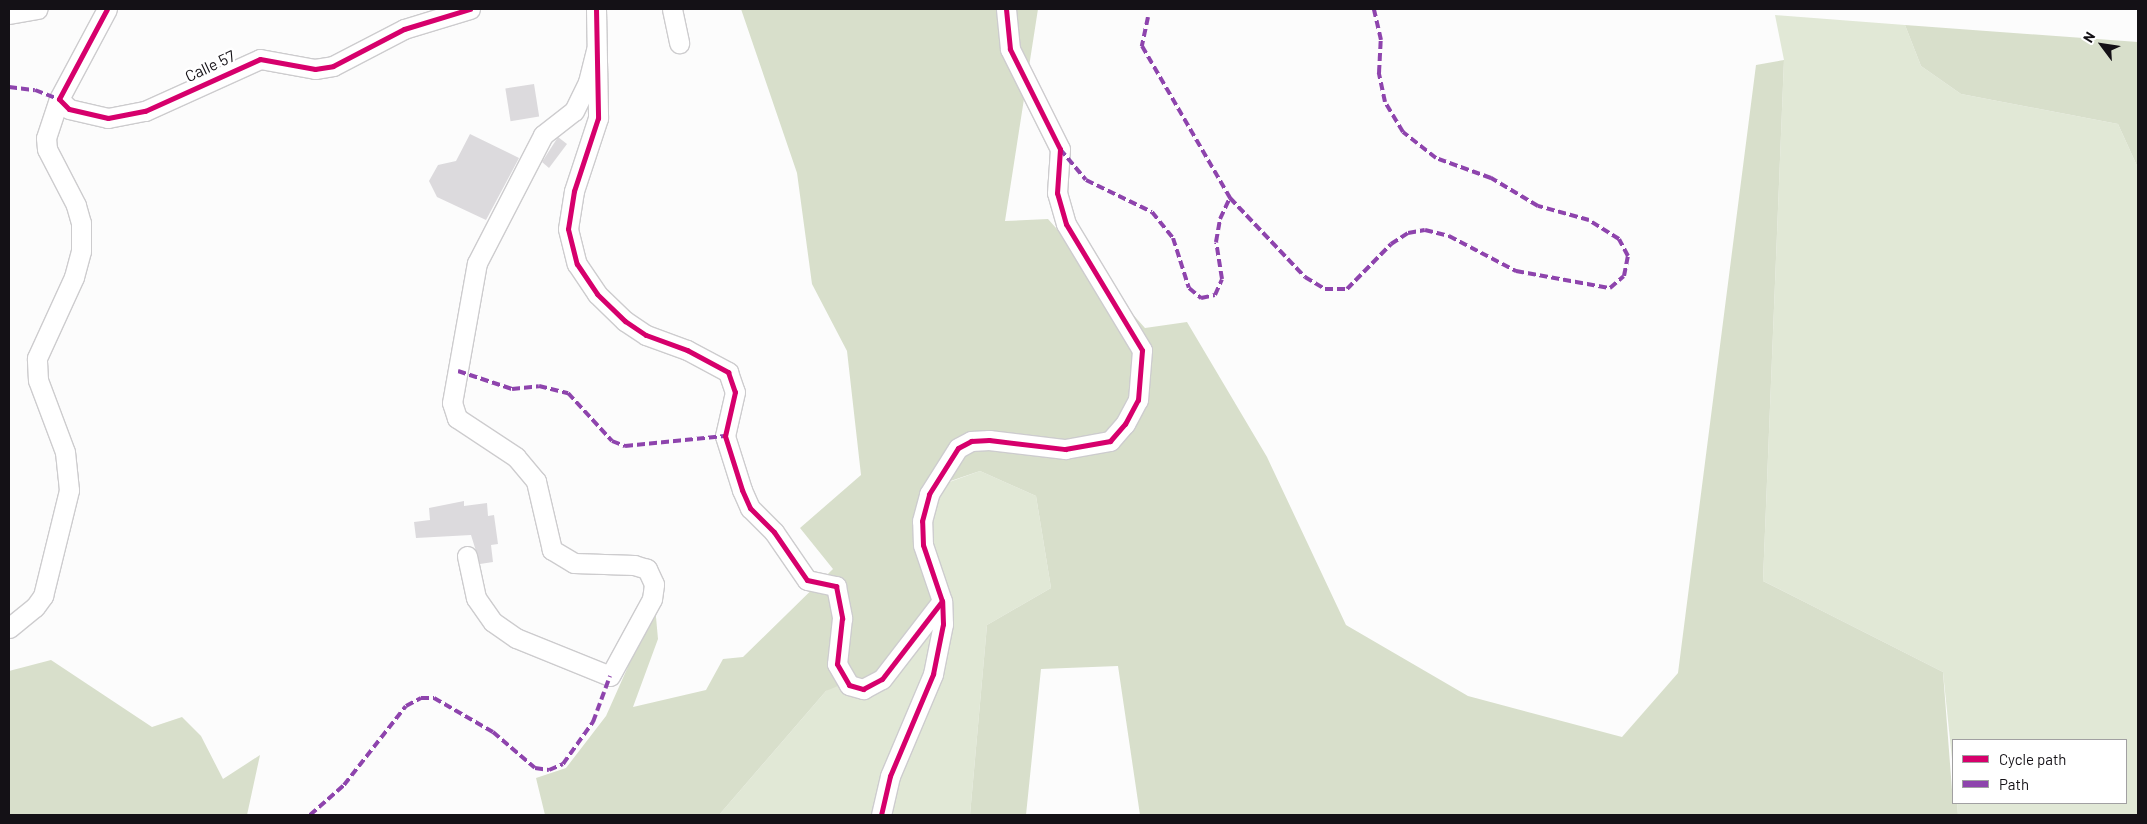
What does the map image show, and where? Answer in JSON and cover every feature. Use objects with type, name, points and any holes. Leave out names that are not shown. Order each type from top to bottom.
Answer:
[{"type":"street","points":[[9,14],[38,9]]},
{"type":"street","points":[[9,628],[36,607],[43,596],[69,490],[65,452],[38,380],[37,358],[74,277],[81,251],[81,223],[76,206],[47,150],[46,138],[59,99],[107,9]]},
{"type":"street","name":"Calle 57","points":[[59,99],[69,109],[108,118],[145,111],[260,59],[295,67],[333,66],[396,32],[470,9]]},
{"type":"street","points":[[596,9],[596,50],[600,86],[598,118],[574,191],[568,229],[577,264],[597,294],[625,321],[646,335],[687,350],[728,372],[735,392],[725,436],[742,490],[750,508],[774,532],[807,580],[836,586],[842,618],[837,664],[849,685],[863,689],[882,679],[942,602]]},
{"type":"street","points":[[672,9],[679,42]]},
{"type":"street","points":[[881,815],[890,776],[933,674],[943,624],[942,602],[923,545],[922,521],[929,494],[958,448],[971,441],[990,440],[1065,449],[1110,441],[1125,424],[1138,400],[1142,350],[1066,224],[1057,193],[1060,149],[1010,49],[1006,9]]},
{"type":"street","points":[[468,556],[476,598],[493,622],[516,638],[610,676],[652,599],[653,577],[647,569],[634,565],[574,563],[552,550],[536,481],[516,457],[457,418],[452,403],[477,263],[543,135],[574,111],[588,82],[596,50]]},
{"type":"green space","points":[[741,9],[1038,9],[1005,221],[1048,219],[1145,328],[1187,322],[1267,457],[1346,625],[1468,696],[1622,737],[1678,673],[1756,65],[1784,60],[1763,581],[1943,672],[1952,804],[1957,804],[1958,815],[1140,815],[1118,666],[1041,669],[1026,815],[970,815],[987,625],[1051,588],[1036,496],[980,471],[924,490],[936,601],[878,675],[862,683],[852,680],[826,691],[719,815],[545,815],[536,778],[566,768],[606,716],[655,606],[658,639],[633,707],[706,690],[723,659],[743,657],[833,569],[800,528],[861,475],[847,351],[812,284],[797,173]]},
{"type":"green space","points":[[1775,15],[1905,25],[1921,66],[1961,94],[2118,124],[2138,168],[2138,815],[1958,815],[1957,804],[2127,804],[2127,739],[1952,739],[1952,759],[1943,672],[1763,581],[1784,60]]},
{"type":"green space","points":[[1905,25],[2138,42],[2138,168],[2118,124],[1961,94],[1921,66]]},
{"type":"green space","points":[[980,471],[1036,496],[1051,588],[987,625],[970,815],[887,815],[949,624],[953,601],[929,544],[928,521],[941,485]]},
{"type":"green space","points":[[938,622],[928,672],[875,815],[719,815],[826,691]]},
{"type":"green space","points":[[51,660],[152,727],[182,717],[201,736],[223,779],[260,755],[247,815],[9,815],[9,671]]},
{"type":"building","points":[[534,84],[539,117],[511,121],[505,89]]},
{"type":"building","points":[[470,134],[519,158],[486,220],[437,197],[429,181],[438,165],[456,161]]},
{"type":"building","points":[[558,137],[567,144],[549,168],[542,162]]},
{"type":"building","points":[[464,501],[464,506],[487,503],[488,516],[494,515],[498,544],[491,545],[493,562],[480,564],[471,535],[416,538],[414,522],[430,520],[429,508]]},
{"type":"marked path","points":[[1148,17],[1142,46],[1230,198],[1305,277],[1325,289],[1347,289],[1391,244],[1408,233],[1425,230],[1449,236],[1516,271],[1610,288],[1624,276],[1628,256],[1619,239],[1589,220],[1538,206],[1491,178],[1436,158],[1403,132],[1385,102],[1379,73],[1381,40],[1374,9]]},
{"type":"marked path","points":[[9,87],[35,90],[59,99]]},
{"type":"marked path","points":[[1060,149],[1086,180],[1152,212],[1173,238],[1189,288],[1201,298],[1215,295],[1222,279],[1216,242],[1220,219],[1230,198]]},
{"type":"marked path","points":[[458,371],[512,389],[539,386],[568,393],[612,441],[625,446],[725,436]]},
{"type":"marked path","points":[[310,815],[344,785],[406,706],[421,698],[434,698],[493,732],[535,768],[549,770],[563,764],[593,722],[610,676]]},
{"type":"cycle path","points":[[107,9],[59,99],[69,109],[108,118],[145,111],[260,59],[315,69],[333,66],[404,29],[470,9]]},
{"type":"cycle path","points":[[596,9],[598,118],[574,191],[568,229],[577,264],[597,294],[625,321],[646,335],[687,350],[728,372],[735,392],[725,436],[742,490],[750,508],[774,532],[807,580],[836,586],[842,618],[837,664],[849,685],[863,689],[882,679],[942,601]]},
{"type":"cycle path","points":[[881,815],[890,776],[933,674],[943,624],[942,601],[923,545],[922,521],[929,494],[958,448],[971,441],[989,440],[1065,449],[1110,441],[1125,424],[1138,400],[1142,350],[1066,224],[1057,193],[1060,149],[1010,49],[1006,9]]}]
